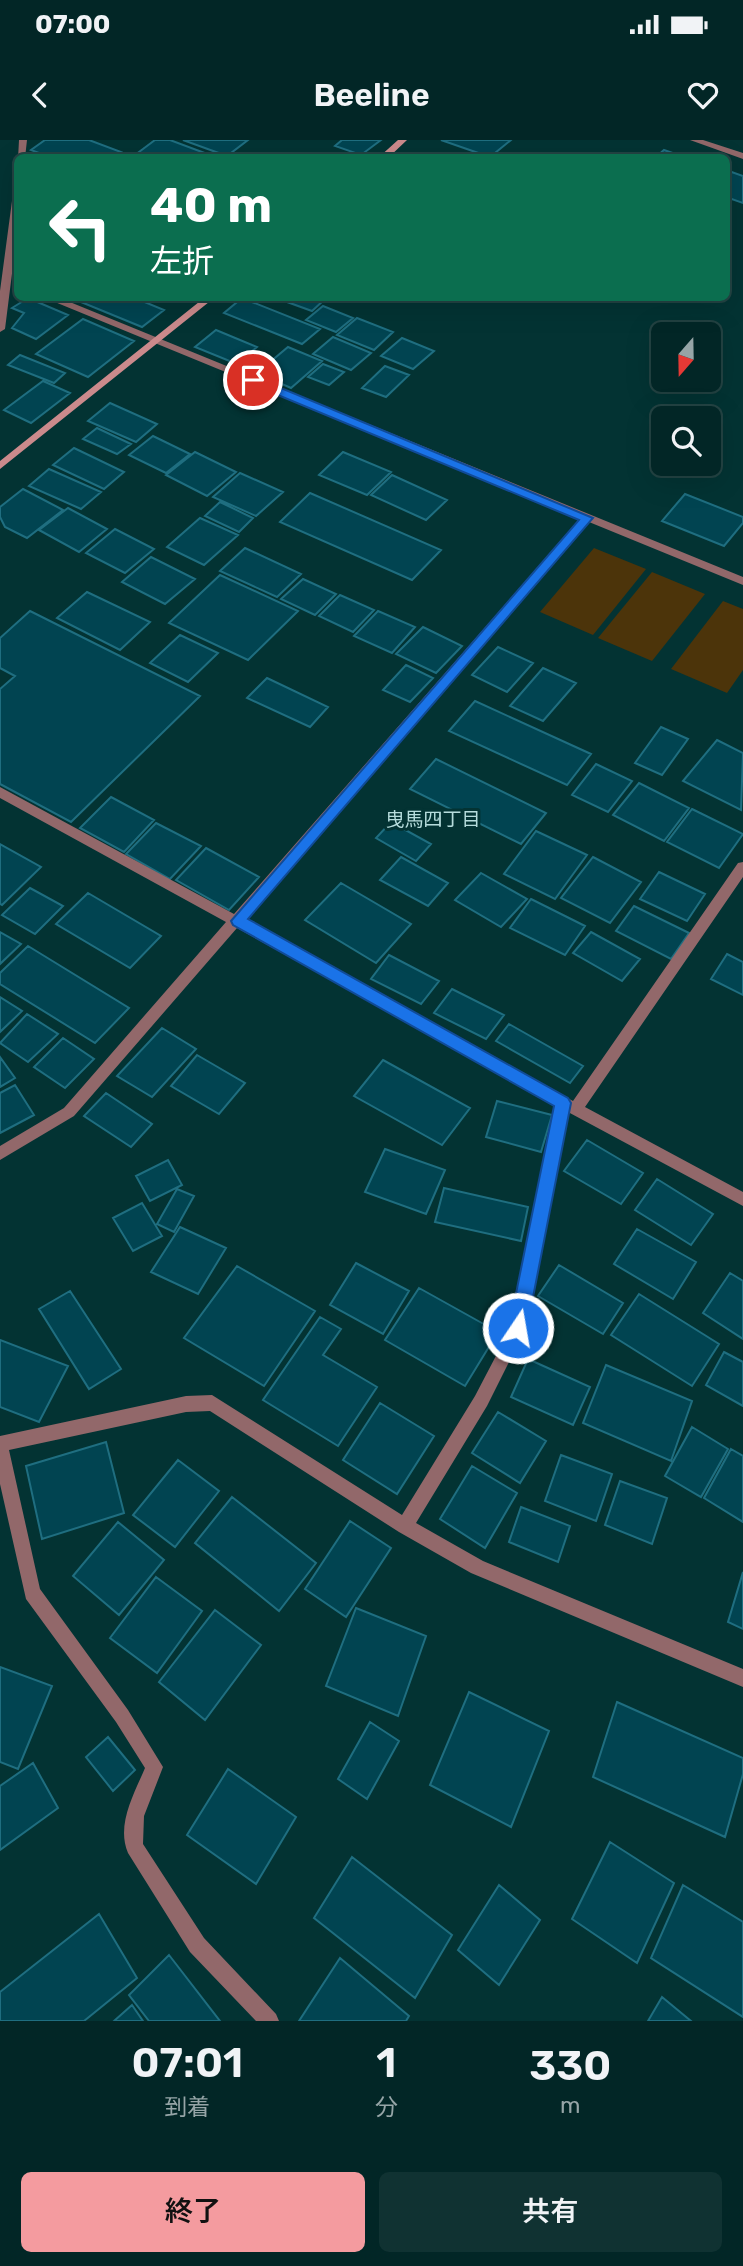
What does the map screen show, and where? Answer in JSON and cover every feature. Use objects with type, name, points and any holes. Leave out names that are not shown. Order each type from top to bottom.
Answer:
[{"type":"street","points":[[387,154],[403,140]]},
{"type":"street","points":[[694,140],[743,156]]},
{"type":"street","points":[[0,329],[14,219]]},
{"type":"street","points":[[7,278],[14,281]]},
{"type":"street","points":[[60,301],[743,582]]},
{"type":"street","points":[[0,466],[205,301]]},
{"type":"street","points":[[0,1154],[69,1112],[587,518]]},
{"type":"street","points":[[0,792],[238,921],[569,1107],[743,1199]]},
{"type":"street","points":[[405,1526],[481,1401],[518,1328],[569,1107],[743,867]]},
{"type":"street","points":[[269,2021],[197,1945],[134,1847],[131,1835],[134,1820],[154,1767],[122,1716],[32,1593],[0,1446],[186,1404],[212,1403],[405,1526],[477,1567],[743,1678]]},
{"type":"shaded area","points":[[594,548],[646,569],[593,635],[540,612]]},
{"type":"shaded area","points":[[652,572],[705,594],[652,661],[598,638]]},
{"type":"shaded area","points":[[723,601],[743,609],[743,670],[727,693],[671,669]]},
{"type":"building","points":[[45,140],[89,140],[121,152],[42,154],[31,150]]},
{"type":"building","points":[[155,140],[170,140],[207,154],[136,154]]},
{"type":"building","points":[[183,140],[248,140],[230,154],[222,154]]},
{"type":"building","points":[[342,140],[381,140],[362,154],[335,146]]},
{"type":"building","points":[[441,140],[511,140],[494,154],[481,154]]},
{"type":"building","points":[[664,150],[676,154],[660,154]]},
{"type":"building","points":[[730,171],[743,176],[743,203],[730,198]]},
{"type":"building","points":[[23,301],[35,301],[68,315],[36,339],[12,328],[24,313],[12,308]]},
{"type":"building","points":[[142,301],[164,310],[142,327],[81,302]]},
{"type":"building","points":[[238,301],[250,301],[320,329],[302,344],[224,313]]},
{"type":"building","points":[[284,301],[323,301],[312,311]]},
{"type":"building","points":[[323,306],[353,318],[336,332],[306,320]]},
{"type":"building","points":[[357,318],[393,332],[374,350],[337,335]]},
{"type":"building","points":[[83,319],[134,341],[88,377],[36,354]]},
{"type":"building","points":[[216,330],[257,347],[237,364],[195,347]]},
{"type":"building","points":[[333,337],[371,353],[351,370],[313,354]]},
{"type":"building","points":[[402,338],[434,351],[413,369],[381,356]]},
{"type":"building","points":[[288,347],[322,361],[291,388],[257,373]]},
{"type":"building","points":[[20,355],[65,373],[54,383],[8,365]]},
{"type":"building","points":[[323,364],[344,372],[329,385],[308,377]]},
{"type":"building","points":[[385,366],[409,375],[386,397],[362,388]]},
{"type":"building","points":[[43,381],[70,393],[31,423],[4,410]]},
{"type":"building","points":[[110,403],[157,424],[136,442],[88,421]]},
{"type":"building","points":[[97,428],[131,444],[117,454],[83,439]]},
{"type":"building","points":[[153,436],[190,454],[166,473],[129,455]]},
{"type":"building","points":[[74,448],[124,472],[104,489],[53,465]]},
{"type":"building","points":[[195,452],[236,472],[207,496],[166,475]]},
{"type":"building","points":[[343,452],[391,472],[367,495],[319,475]]},
{"type":"building","points":[[49,469],[101,492],[81,509],[29,486]]},
{"type":"building","points":[[240,473],[283,492],[256,516],[213,497]]},
{"type":"building","points":[[392,475],[447,500],[426,520],[371,495]]},
{"type":"building","points":[[23,489],[63,510],[27,538],[5,527],[0,517],[0,507]]},
{"type":"building","points":[[310,493],[441,550],[412,580],[280,522]]},
{"type":"building","points":[[685,494],[743,517],[743,523],[724,546],[662,521]]},
{"type":"building","points":[[220,502],[253,518],[239,532],[205,516]]},
{"type":"building","points":[[68,508],[107,529],[79,552],[39,530]]},
{"type":"building","points":[[200,518],[238,535],[204,565],[167,547]]},
{"type":"building","points":[[115,529],[154,549],[125,573],[86,553]]},
{"type":"building","points":[[245,548],[301,574],[277,597],[220,571]]},
{"type":"building","points":[[151,557],[195,579],[165,604],[122,582]]},
{"type":"building","points":[[220,575],[298,611],[248,660],[169,623]]},
{"type":"building","points":[[303,579],[336,594],[315,615],[281,599]]},
{"type":"building","points":[[87,592],[150,622],[120,650],[57,618]]},
{"type":"building","points":[[340,595],[374,610],[353,632],[319,616]]},
{"type":"building","points":[[30,611],[200,696],[71,822],[0,784],[0,689],[15,676],[0,668],[0,638]]},
{"type":"building","points":[[378,611],[415,627],[392,653],[354,636]]},
{"type":"building","points":[[423,627],[462,646],[436,673],[396,654]]},
{"type":"building","points":[[180,635],[218,653],[188,682],[150,663]]},
{"type":"building","points":[[498,647],[533,663],[507,692],[472,675]]},
{"type":"building","points":[[406,665],[433,678],[410,702],[383,690]]},
{"type":"building","points":[[543,668],[576,683],[543,721],[510,706]]},
{"type":"building","points":[[267,678],[328,707],[310,727],[247,698]]},
{"type":"building","points":[[475,701],[591,754],[567,785],[449,731]]},
{"type":"building","points":[[661,727],[688,739],[662,775],[635,763]]},
{"type":"building","points":[[717,740],[743,753],[741,810],[683,781]]},
{"type":"building","points":[[436,759],[546,813],[521,844],[410,789]]},
{"type":"building","points":[[596,764],[632,781],[608,812],[572,795]]},
{"type":"building","points":[[639,783],[689,808],[664,841],[613,815]]},
{"type":"building","points":[[111,797],[154,820],[124,852],[80,828]]},
{"type":"building","points":[[692,809],[743,834],[719,868],[667,842]]},
{"type":"building","points":[[391,822],[431,844],[416,861],[376,838]]},
{"type":"building","points":[[156,823],[201,846],[170,879],[126,854]]},
{"type":"building","points":[[536,831],[587,855],[555,899],[504,874]]},
{"type":"building","points":[[0,844],[41,867],[2,905],[0,904]]},
{"type":"building","points":[[206,848],[259,877],[229,910],[176,880]]},
{"type":"building","points":[[401,857],[448,883],[428,906],[380,880]]},
{"type":"building","points":[[593,857],[641,882],[610,923],[561,898]]},
{"type":"building","points":[[659,872],[705,894],[687,921],[640,899]]},
{"type":"building","points":[[481,873],[527,899],[501,927],[455,900]]},
{"type":"building","points":[[341,883],[411,924],[376,963],[305,920]]},
{"type":"building","points":[[30,888],[63,906],[35,934],[2,915]]},
{"type":"building","points":[[88,893],[161,936],[130,968],[56,924]]},
{"type":"building","points":[[531,899],[585,926],[565,955],[510,928]]},
{"type":"building","points":[[634,906],[689,933],[671,959],[616,931]]},
{"type":"building","points":[[0,932],[21,944],[0,964]]},
{"type":"building","points":[[591,932],[640,959],[622,981],[573,953]]},
{"type":"building","points":[[28,946],[129,1008],[95,1043],[0,984],[0,973]]},
{"type":"building","points":[[727,954],[743,962],[743,995],[711,979]]},
{"type":"building","points":[[389,955],[439,981],[421,1004],[371,979]]},
{"type":"building","points":[[452,989],[504,1015],[486,1039],[434,1013]]},
{"type":"building","points":[[0,997],[22,1011],[0,1032]]},
{"type":"building","points":[[27,1014],[58,1034],[28,1062],[0,1043]]},
{"type":"building","points":[[509,1024],[583,1066],[570,1083],[496,1041]]},
{"type":"building","points":[[162,1028],[196,1049],[152,1097],[117,1076]]},
{"type":"building","points":[[63,1038],[94,1059],[65,1088],[34,1067]]},
{"type":"building","points":[[197,1055],[245,1083],[219,1114],[171,1086]]},
{"type":"building","points":[[0,1057],[15,1078],[0,1087]]},
{"type":"building","points":[[383,1060],[470,1108],[442,1145],[354,1096]]},
{"type":"building","points":[[15,1085],[34,1115],[0,1133],[0,1093]]},
{"type":"building","points":[[106,1093],[152,1124],[131,1147],[84,1116]]},
{"type":"building","points":[[497,1101],[552,1115],[541,1152],[486,1137]]},
{"type":"building","points":[[587,1140],[643,1173],[621,1204],[564,1171]]},
{"type":"building","points":[[385,1149],[445,1170],[426,1214],[365,1192]]},
{"type":"building","points":[[168,1160],[182,1185],[150,1201],[136,1176]]},
{"type":"building","points":[[657,1179],[713,1214],[691,1245],[635,1210]]},
{"type":"building","points":[[444,1188],[528,1207],[521,1241],[435,1222]]},
{"type":"building","points":[[177,1189],[194,1196],[174,1232],[157,1224]]},
{"type":"building","points":[[142,1203],[162,1236],[133,1251],[113,1218]]},
{"type":"building","points":[[180,1227],[226,1248],[198,1294],[151,1272]]},
{"type":"building","points":[[637,1229],[696,1262],[673,1299],[614,1264]]},
{"type":"building","points":[[356,1263],[409,1291],[383,1334],[330,1305]]},
{"type":"building","points":[[559,1265],[623,1303],[603,1334],[538,1296]]},
{"type":"building","points":[[237,1266],[315,1311],[264,1386],[184,1338]]},
{"type":"building","points":[[730,1273],[743,1281],[743,1339],[703,1313]]},
{"type":"building","points":[[419,1288],[498,1332],[465,1386],[385,1340]]},
{"type":"building","points":[[70,1291],[121,1369],[89,1389],[39,1309]]},
{"type":"building","points":[[639,1294],[719,1344],[692,1386],[611,1335]]},
{"type":"building","points":[[320,1317],[341,1329],[323,1355],[377,1387],[338,1446],[263,1400]]},
{"type":"building","points":[[0,1340],[68,1366],[39,1422],[0,1407]]},
{"type":"building","points":[[724,1352],[743,1362],[743,1406],[706,1385]]},
{"type":"building","points":[[528,1359],[590,1387],[573,1425],[511,1397]]},
{"type":"building","points":[[606,1365],[692,1401],[671,1461],[583,1423]]},
{"type":"building","points":[[380,1403],[434,1436],[397,1494],[343,1460]]},
{"type":"building","points":[[498,1412],[546,1441],[520,1483],[472,1453]]},
{"type":"building","points":[[692,1427],[728,1449],[701,1497],[665,1476]]},
{"type":"building","points":[[106,1442],[124,1513],[42,1539],[26,1466]]},
{"type":"building","points":[[731,1449],[743,1456],[743,1522],[704,1498]]},
{"type":"building","points":[[561,1455],[612,1474],[596,1521],[545,1501]]},
{"type":"building","points":[[178,1460],[219,1491],[175,1547],[133,1515]]},
{"type":"building","points":[[472,1466],[517,1493],[485,1548],[440,1519]]},
{"type":"building","points":[[620,1481],[667,1498],[652,1544],[605,1525]]},
{"type":"building","points":[[232,1497],[316,1563],[279,1611],[195,1543]]},
{"type":"building","points":[[521,1507],[570,1526],[558,1562],[509,1542]]},
{"type":"building","points":[[350,1521],[391,1548],[346,1617],[305,1589]]},
{"type":"building","points":[[118,1522],[164,1560],[119,1615],[73,1576]]},
{"type":"building","points":[[743,1572],[743,1629],[728,1622]]},
{"type":"building","points":[[156,1577],[202,1611],[157,1673],[110,1638]]},
{"type":"building","points":[[356,1608],[426,1636],[398,1716],[326,1686]]},
{"type":"building","points":[[215,1610],[261,1645],[205,1720],[159,1682]]},
{"type":"building","points":[[0,1667],[52,1686],[18,1769],[0,1762]]},
{"type":"building","points":[[469,1692],[549,1731],[511,1827],[430,1785]]},
{"type":"building","points":[[617,1702],[743,1758],[743,1774],[725,1837],[593,1777]]},
{"type":"building","points":[[370,1722],[399,1741],[367,1799],[338,1779]]},
{"type":"building","points":[[108,1737],[135,1770],[113,1791],[86,1757]]},
{"type":"building","points":[[33,1763],[58,1808],[0,1850],[0,1786]]},
{"type":"building","points":[[228,1769],[296,1817],[256,1884],[187,1835]]},
{"type":"building","points":[[610,1842],[674,1883],[637,1963],[572,1919]]},
{"type":"building","points":[[352,1857],[452,1935],[415,1998],[314,1918]]},
{"type":"building","points":[[499,1885],[540,1920],[499,1985],[458,1950]]},
{"type":"building","points":[[683,1885],[743,1922],[743,2017],[651,1958]]},
{"type":"building","points":[[99,1914],[137,1978],[84,2021],[0,2021],[0,1992]]},
{"type":"building","points":[[169,1955],[220,2021],[149,2021],[129,1995]]},
{"type":"building","points":[[340,1958],[409,2016],[406,2021],[299,2021]]},
{"type":"building","points":[[662,1997],[691,2021],[648,2021]]},
{"type":"building","points":[[132,2005],[143,2021],[114,2021]]},
{"type":"district","name":"曳馬四丁目","points":[[433,819]]},
{"type":"route","points":[[253,380],[587,518],[238,921],[563,1103],[518,1328]]}]
